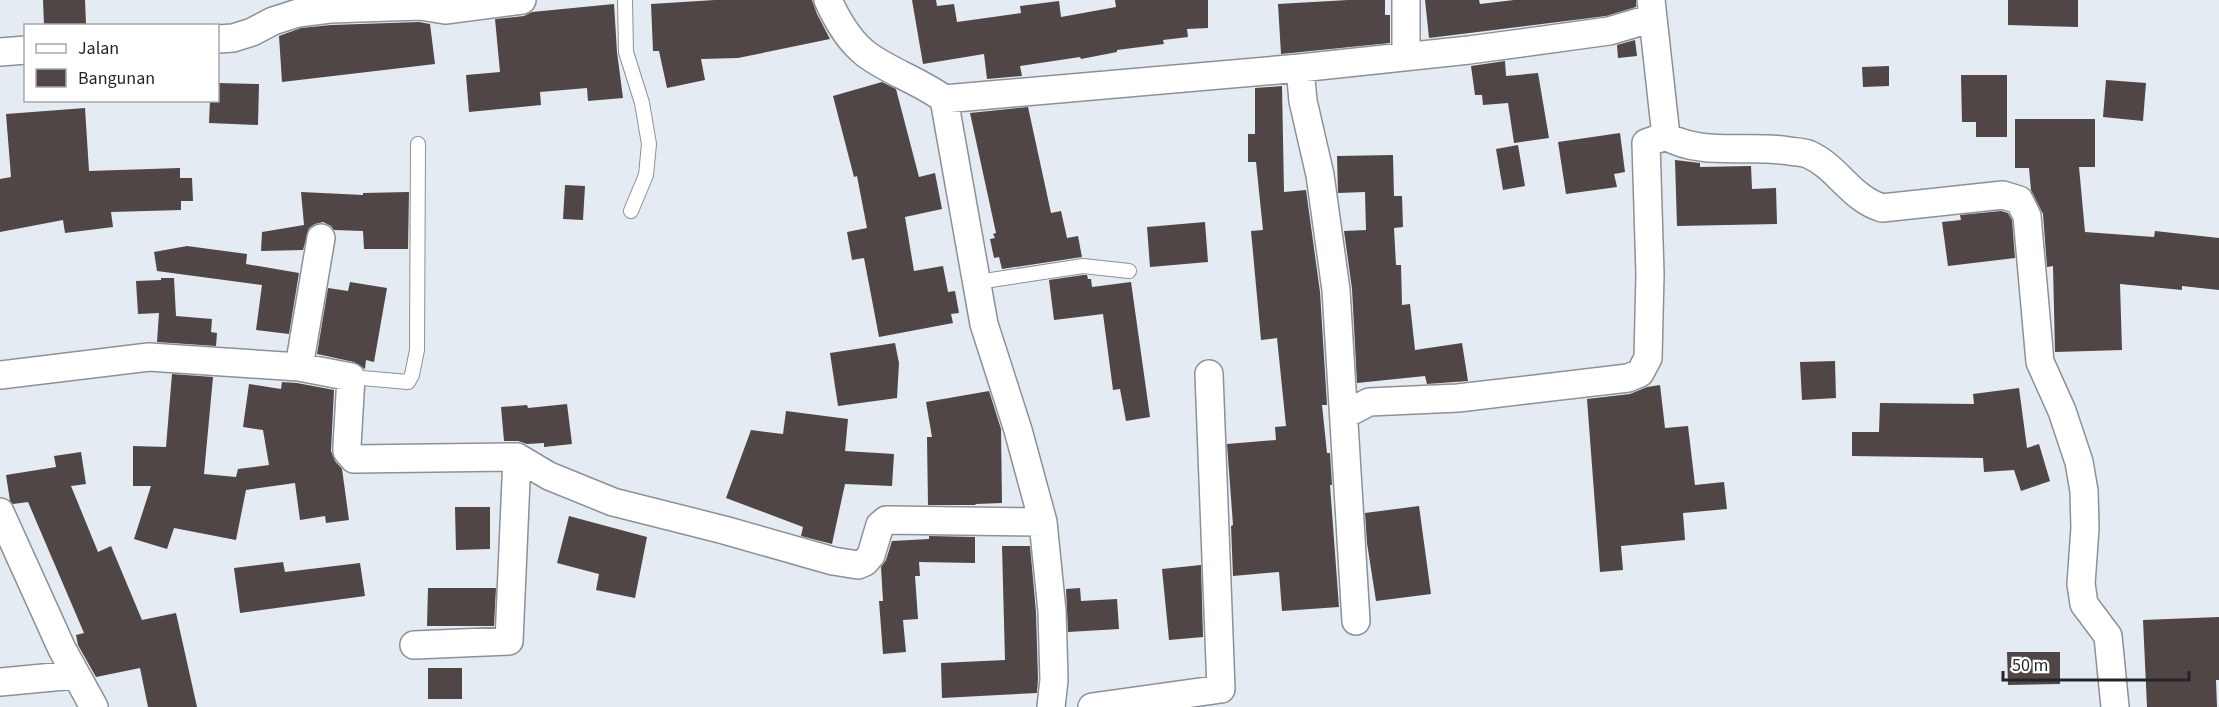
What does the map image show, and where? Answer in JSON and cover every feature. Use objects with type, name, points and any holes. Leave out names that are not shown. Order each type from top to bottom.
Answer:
[{"type":"street","points":[[219,39],[243,35],[273,21],[298,13],[387,3],[445,10],[522,0]]},
{"type":"street","points":[[828,0],[837,21],[865,54],[932,90],[944,99],[1300,68],[1609,31],[1652,9],[1666,135]]},
{"type":"street","points":[[1406,0],[1406,56]]},
{"type":"street","points":[[0,52],[24,50]]},
{"type":"street","points":[[1300,68],[1303,100],[1320,175],[1336,290],[1356,621]]},
{"type":"street","points":[[944,99],[984,324],[1018,430],[1043,522],[1052,611],[1054,680],[1051,707]]},
{"type":"street","points":[[1344,415],[1368,402],[1458,398],[1628,378],[1640,373],[1648,358],[1650,286],[1646,143],[1666,135]]},
{"type":"street","points":[[1666,135],[1680,144],[1695,147],[1772,148],[1807,154],[1832,169],[1855,194],[1868,204],[1882,208],[2003,195],[2019,200],[2027,216],[2040,362],[2062,411],[2079,462],[2084,491],[2085,528],[2081,584],[2084,604],[2108,636],[2115,707]]},
{"type":"street","points":[[299,366],[321,238]]},
{"type":"street","points":[[0,375],[149,357],[299,366],[351,377],[347,451],[354,459],[517,457],[549,476],[613,502],[833,561],[858,565],[871,555],[880,525],[886,520],[1043,522]]},
{"type":"street","points":[[1092,707],[1221,689],[1209,374]]},
{"type":"street","points":[[414,645],[509,641],[517,457]]},
{"type":"street","points":[[0,512],[75,675],[94,707]]},
{"type":"street","points":[[0,682],[75,675]]},
{"type":"lane","points":[[625,0],[626,52],[642,103],[649,144],[646,175],[631,211]]},
{"type":"lane","points":[[351,377],[408,382],[412,375],[417,350],[418,144]]},
{"type":"lane","points":[[978,282],[1083,266],[1129,271]]},
{"type":"building","points":[[43,0],[85,0],[86,24],[44,24]]},
{"type":"building","points":[[715,0],[812,0],[830,39],[738,58],[701,59],[705,80],[667,88],[659,51],[653,51],[651,4]]},
{"type":"building","points":[[912,0],[936,0],[937,6],[954,4],[957,22],[1021,13],[1020,6],[1059,1],[1061,17],[1116,7],[1115,0],[1208,0],[1208,28],[1187,29],[1188,37],[1163,40],[1164,44],[1117,50],[1117,52],[1081,59],[1080,57],[1020,66],[1022,76],[987,79],[984,54],[923,64]]},
{"type":"building","points":[[1385,0],[1385,15],[1390,15],[1390,43],[1281,54],[1278,4]]},
{"type":"building","points":[[1425,0],[1479,0],[1480,4],[1514,0],[1636,0],[1636,7],[1606,16],[1429,38]]},
{"type":"building","points":[[2008,0],[2078,0],[2078,27],[2008,25]]},
{"type":"building","points":[[614,4],[623,98],[588,101],[587,88],[540,92],[541,105],[469,112],[466,75],[500,72],[495,19],[524,16],[532,12]]},
{"type":"building","points":[[419,22],[430,24],[435,64],[282,82],[279,36],[301,28],[331,25]]},
{"type":"building","points":[[1635,40],[1637,56],[1618,58],[1617,45]]},
{"type":"building","points":[[1505,61],[1506,76],[1538,73],[1549,138],[1514,143],[1508,103],[1483,105],[1482,95],[1475,95],[1471,66]]},
{"type":"building","points":[[1889,66],[1889,86],[1863,87],[1862,67]]},
{"type":"building","points":[[1961,75],[2007,75],[2007,137],[1976,137],[1976,122],[1962,122]]},
{"type":"building","points":[[2106,80],[2146,83],[2143,121],[2103,117]]},
{"type":"building","points":[[882,82],[896,89],[919,177],[935,173],[942,209],[905,217],[914,271],[943,266],[948,292],[955,291],[959,313],[951,314],[953,323],[879,337],[864,258],[852,260],[847,232],[867,228],[857,176],[854,177],[833,96]]},
{"type":"building","points":[[219,83],[259,84],[258,125],[209,123],[210,102],[219,102]]},
{"type":"building","points":[[1282,86],[1284,192],[1306,190],[1320,292],[1327,405],[1322,405],[1327,453],[1330,453],[1332,485],[1330,485],[1339,607],[1282,611],[1279,572],[1233,576],[1231,526],[1233,525],[1227,444],[1276,440],[1275,427],[1286,426],[1277,338],[1261,340],[1251,231],[1263,230],[1256,162],[1248,162],[1248,134],[1255,134],[1255,88]]},
{"type":"building","points":[[1028,107],[1051,213],[1061,211],[1067,238],[1078,236],[1082,257],[1002,269],[999,257],[994,258],[990,239],[995,238],[993,234],[996,233],[970,113]]},
{"type":"building","points":[[85,108],[89,171],[180,168],[180,178],[192,178],[193,201],[181,201],[181,210],[111,212],[113,227],[65,233],[63,220],[0,232],[0,179],[11,177],[6,114]]},
{"type":"building","points":[[2015,119],[2095,119],[2095,167],[2079,167],[2085,232],[2154,237],[2155,231],[2219,238],[2219,290],[2182,286],[2182,290],[2120,284],[2122,350],[2055,352],[2053,266],[2047,267],[2043,214],[2031,190],[2029,168],[2015,168]]},
{"type":"building","points":[[1620,133],[1625,172],[1614,174],[1617,187],[1566,194],[1558,142]]},
{"type":"building","points":[[1518,145],[1525,186],[1503,190],[1496,149]]},
{"type":"building","points":[[1393,155],[1394,196],[1402,196],[1403,227],[1394,228],[1396,265],[1401,265],[1402,305],[1410,304],[1415,350],[1462,343],[1468,381],[1427,384],[1425,376],[1357,383],[1352,289],[1344,231],[1366,230],[1365,192],[1338,193],[1337,156]]},
{"type":"building","points":[[1675,160],[1700,163],[1700,167],[1751,166],[1752,189],[1776,188],[1777,224],[1677,226]]},
{"type":"building","points":[[565,185],[585,186],[583,220],[563,219]]},
{"type":"building","points":[[301,192],[363,195],[363,193],[409,192],[408,249],[364,249],[363,231],[334,230],[323,222],[309,228],[303,250],[261,251],[262,232],[304,225]]},
{"type":"building","points":[[2001,211],[2008,213],[2012,220],[2015,258],[1948,266],[1942,222],[1961,220],[1960,215]]},
{"type":"building","points":[[1205,222],[1208,262],[1150,267],[1147,227]]},
{"type":"building","points":[[187,246],[247,254],[246,264],[299,273],[289,334],[256,330],[262,285],[157,271],[154,252]]},
{"type":"building","points":[[1083,275],[1091,279],[1092,287],[1131,282],[1150,417],[1126,421],[1120,389],[1113,390],[1103,314],[1054,320],[1049,280]]},
{"type":"building","points":[[161,278],[174,278],[176,316],[212,319],[211,332],[217,333],[216,346],[157,342],[159,313],[138,314],[136,281],[161,280]]},
{"type":"building","points":[[350,282],[387,288],[374,362],[366,360],[365,369],[354,362],[317,354],[328,288],[348,291]]},
{"type":"building","points":[[895,343],[899,363],[897,398],[838,406],[830,353]]},
{"type":"building","points":[[1835,361],[1836,398],[1802,400],[1800,362]]},
{"type":"building","points":[[172,374],[213,377],[204,474],[236,477],[238,469],[269,465],[263,430],[243,427],[249,384],[281,389],[282,382],[297,383],[334,390],[331,451],[335,461],[342,469],[349,520],[326,523],[325,516],[300,520],[295,483],[246,490],[236,540],[174,528],[167,549],[134,539],[151,486],[133,486],[133,446],[166,447]]},
{"type":"building","points":[[1660,385],[1665,428],[1688,426],[1695,485],[1724,482],[1727,509],[1683,513],[1685,540],[1621,546],[1623,570],[1600,572],[1587,399],[1630,394],[1647,387]]},
{"type":"building","points":[[2019,388],[2027,448],[2039,444],[2050,481],[2021,491],[2014,470],[1984,472],[1983,458],[1852,456],[1852,432],[1879,432],[1880,403],[1974,404],[1973,394]]},
{"type":"building","points":[[989,391],[1001,429],[1002,503],[928,505],[927,437],[932,437],[926,402]]},
{"type":"building","points":[[567,404],[572,444],[544,447],[544,443],[527,444],[518,441],[504,441],[501,407],[527,405],[528,408]]},
{"type":"building","points":[[786,411],[848,419],[845,451],[894,454],[892,486],[845,484],[832,544],[801,536],[803,527],[726,498],[751,430],[783,434]]},
{"type":"building","points":[[81,452],[86,484],[71,486],[98,552],[111,546],[142,620],[176,613],[197,707],[148,707],[140,668],[96,677],[78,645],[76,635],[84,633],[28,502],[13,504],[10,501],[6,475],[56,467],[54,456]]},
{"type":"building","points":[[1419,506],[1431,594],[1376,601],[1365,513]]},
{"type":"building","points":[[455,507],[490,507],[490,549],[456,550]]},
{"type":"building","points":[[569,516],[647,537],[635,598],[596,590],[599,574],[557,563]]},
{"type":"building","points":[[929,536],[975,537],[975,563],[919,562],[920,576],[915,576],[918,619],[903,620],[906,652],[883,654],[879,601],[883,601],[881,567],[886,560],[892,541],[929,539]]},
{"type":"building","points":[[1002,546],[1030,546],[1036,612],[1037,693],[942,698],[941,663],[1005,660]]},
{"type":"building","points":[[283,562],[285,572],[360,563],[365,596],[240,613],[234,568]]},
{"type":"building","points":[[1201,565],[1203,637],[1169,640],[1162,569]]},
{"type":"building","points":[[428,588],[496,588],[494,626],[427,626]]},
{"type":"building","points":[[1080,588],[1081,601],[1117,599],[1119,629],[1068,632],[1066,589]]},
{"type":"building","points":[[2219,617],[2217,707],[2147,707],[2143,620]]},
{"type":"building","points":[[2007,652],[2060,652],[2060,684],[2008,685]]},
{"type":"building","points":[[428,668],[462,668],[462,699],[428,699]]}]
